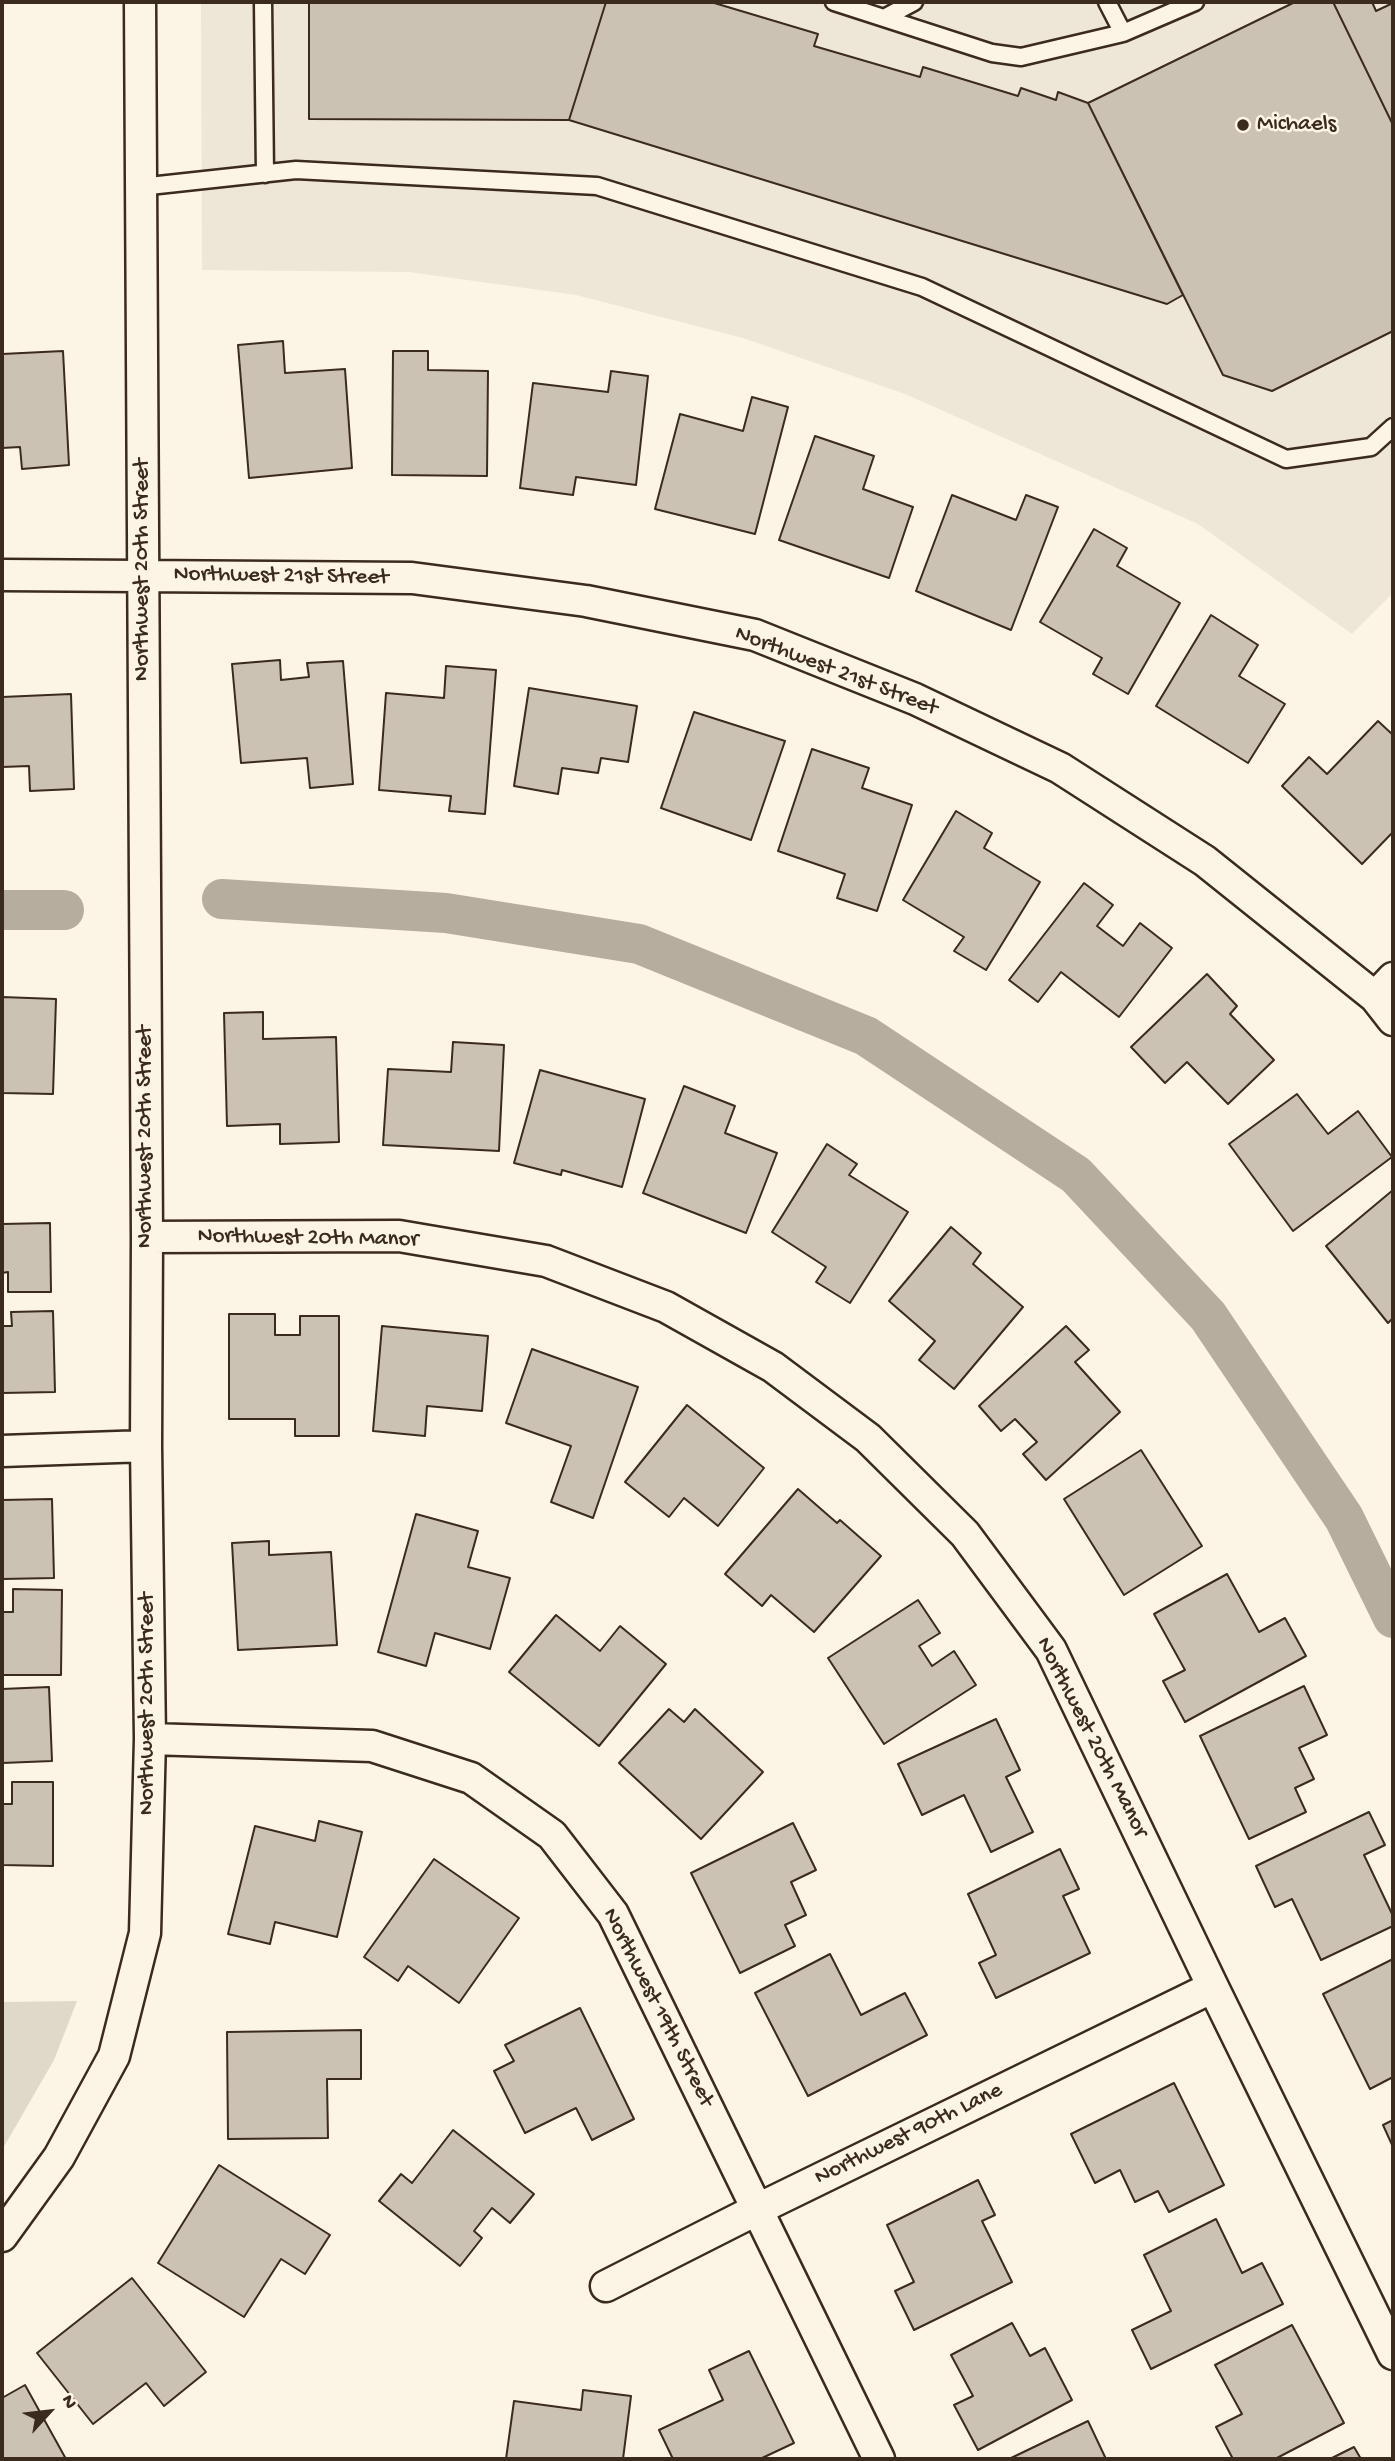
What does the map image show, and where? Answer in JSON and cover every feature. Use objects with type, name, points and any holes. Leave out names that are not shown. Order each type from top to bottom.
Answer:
[{"type":"street","name":"Northwest 20th Street","points":[[2,2236],[59,2157],[114,2056],[145,1933],[150,1739],[146,1446],[140,2]]},
{"type":"street","name":"Northwest 21st Street","points":[[2,575],[412,578],[586,601],[755,635],[915,699],[1060,768],[1205,861],[1384,987],[1393,1020]]},
{"type":"street","name":"Northwest 20th Manor","points":[[147,1237],[399,1236],[546,1261],[666,1307],[773,1367],[868,1437],[965,1534],[1051,1650],[1393,2354]]},
{"type":"street","points":[[2,1451],[146,1446]]},
{"type":"street","name":"Northwest 19th Street","points":[[150,1739],[372,1746],[471,1778],[552,1835],[613,1914],[879,2459]]},
{"type":"street","name":"Northwest 90th Lane","points":[[606,2286],[1213,1987]]},
{"type":"lane","points":[[263,2],[265,174]]},
{"type":"lane","points":[[834,2],[992,53],[1021,57],[1123,33],[1195,2]]},
{"type":"lane","points":[[884,18],[914,2]]},
{"type":"lane","points":[[1107,2],[1123,33]]},
{"type":"lane","points":[[140,187],[296,170],[597,186],[922,287],[1286,459],[1371,447],[1393,427]]},
{"type":"shaded area","points":[[201,2],[1393,2],[1393,593],[1352,634],[1198,524],[905,394],[743,338],[576,295],[409,272],[202,270]]},
{"type":"shaded area","points":[[77,2001],[54,2060],[2,2150],[2,2002]]},
{"type":"building","points":[[309,2],[606,2],[569,120],[309,119]]},
{"type":"building","points":[[606,2],[711,2],[818,34],[814,46],[920,77],[923,67],[1018,96],[1021,88],[1056,100],[1058,92],[1088,103],[1183,295],[1167,304],[569,120]]},
{"type":"building","points":[[1295,2],[1333,2],[1393,125],[1393,331],[1272,391],[1223,375],[1088,103]]},
{"type":"building","points":[[1333,2],[1372,2],[1376,11],[1393,3],[1393,125]]},
{"type":"building","points":[[283,341],[285,373],[345,369],[352,468],[249,478],[238,345]]},
{"type":"building","points":[[63,351],[69,465],[22,469],[20,447],[2,448],[2,354]]},
{"type":"building","points":[[393,351],[428,351],[428,370],[488,371],[487,476],[392,475]]},
{"type":"building","points":[[611,371],[648,376],[636,485],[576,477],[573,495],[520,488],[533,383],[608,392]]},
{"type":"building","points":[[752,397],[788,407],[755,534],[655,509],[680,414],[743,431]]},
{"type":"building","points":[[815,436],[874,456],[863,489],[913,507],[889,578],[779,540]]},
{"type":"building","points":[[952,495],[1016,520],[1026,495],[1058,507],[1011,630],[916,591]]},
{"type":"building","points":[[1094,529],[1127,548],[1117,566],[1180,603],[1128,694],[1093,674],[1102,658],[1040,622]]},
{"type":"building","points":[[1211,615],[1258,645],[1239,676],[1285,704],[1248,763],[1156,706]]},
{"type":"building","points":[[280,660],[281,680],[309,677],[307,663],[343,661],[353,784],[310,788],[307,758],[241,763],[232,664]]},
{"type":"building","points":[[446,666],[496,670],[485,814],[449,811],[451,796],[379,790],[386,693],[444,698]]},
{"type":"building","points":[[529,688],[637,706],[628,762],[601,758],[598,773],[562,768],[558,794],[514,786]]},
{"type":"building","points":[[71,694],[74,789],[30,791],[29,766],[2,767],[2,697]]},
{"type":"building","points":[[694,712],[785,741],[751,840],[661,808]]},
{"type":"building","points":[[1378,721],[1393,735],[1393,832],[1362,864],[1282,786],[1309,757],[1327,774]]},
{"type":"building","points":[[812,749],[869,768],[862,788],[912,805],[877,911],[837,898],[845,874],[778,851]]},
{"type":"building","points":[[956,811],[992,833],[984,848],[1040,882],[986,970],[954,951],[964,937],[903,900]]},
{"type":"building","points":[[1084,883],[1113,905],[1097,926],[1123,946],[1140,923],[1172,948],[1119,1017],[1061,972],[1038,1002],[1009,980]]},
{"type":"building","points":[[1207,974],[1237,1006],[1230,1014],[1274,1060],[1228,1104],[1187,1062],[1165,1083],[1131,1047]]},
{"type":"building","points":[[2,997],[56,999],[53,1094],[2,1093]]},
{"type":"building","points":[[263,1012],[263,1039],[336,1037],[339,1142],[280,1144],[280,1124],[227,1126],[224,1013]]},
{"type":"building","points":[[453,1042],[504,1045],[499,1151],[383,1145],[388,1069],[451,1072]]},
{"type":"building","points":[[540,1070],[645,1099],[622,1187],[562,1170],[561,1175],[514,1163]]},
{"type":"building","points":[[684,1086],[735,1106],[725,1133],[777,1153],[746,1233],[643,1193]]},
{"type":"building","points":[[1297,1094],[1328,1134],[1358,1111],[1392,1157],[1293,1231],[1229,1144]]},
{"type":"building","points":[[827,1144],[857,1164],[849,1175],[908,1212],[850,1303],[816,1282],[826,1267],[772,1232]]},
{"type":"building","points":[[1393,1190],[1393,1318],[1388,1323],[1326,1246]]},
{"type":"building","points":[[50,1223],[51,1292],[8,1292],[8,1272],[2,1273],[2,1224]]},
{"type":"building","points":[[951,1227],[981,1253],[973,1264],[1023,1307],[954,1389],[919,1360],[935,1341],[889,1301]]},
{"type":"building","points":[[53,1311],[55,1392],[2,1393],[2,1326],[12,1326],[11,1312]]},
{"type":"building","points":[[229,1314],[275,1314],[275,1335],[300,1335],[300,1316],[339,1316],[339,1436],[295,1436],[295,1419],[229,1419]]},
{"type":"building","points":[[382,1326],[488,1336],[482,1411],[427,1406],[425,1436],[373,1431]]},
{"type":"building","points":[[1066,1326],[1089,1350],[1075,1362],[1120,1412],[1046,1480],[1023,1454],[1037,1442],[1015,1419],[1001,1431],[979,1406]]},
{"type":"building","points":[[532,1349],[638,1387],[593,1518],[551,1502],[571,1446],[506,1423]]},
{"type":"building","points":[[687,1405],[764,1468],[718,1526],[684,1498],[669,1517],[625,1482]]},
{"type":"building","points":[[1141,1450],[1202,1546],[1124,1595],[1064,1499]]},
{"type":"building","points":[[798,1489],[837,1523],[840,1520],[881,1556],[814,1632],[771,1595],[762,1606],[725,1574]]},
{"type":"building","points":[[52,1499],[54,1578],[2,1579],[2,1500]]},
{"type":"building","points":[[416,1514],[478,1531],[468,1567],[510,1578],[490,1649],[435,1633],[426,1666],[378,1652]]},
{"type":"building","points":[[269,1541],[269,1555],[331,1552],[337,1645],[238,1650],[232,1543]]},
{"type":"building","points":[[1227,1574],[1259,1632],[1285,1618],[1306,1656],[1185,1722],[1163,1681],[1185,1670],[1154,1614]]},
{"type":"building","points":[[13,1589],[62,1590],[61,1675],[2,1675],[2,1612],[13,1612]]},
{"type":"building","points":[[918,1600],[940,1633],[919,1646],[932,1666],[954,1651],[976,1685],[884,1744],[828,1658]]},
{"type":"building","points":[[556,1615],[600,1651],[620,1626],[666,1664],[599,1746],[509,1672]]},
{"type":"building","points":[[1304,1686],[1327,1735],[1299,1748],[1314,1779],[1295,1788],[1306,1812],[1249,1839],[1200,1736]]},
{"type":"building","points":[[49,1687],[52,1761],[2,1763],[2,1689]]},
{"type":"building","points":[[669,1709],[684,1722],[695,1709],[763,1772],[701,1839],[619,1763]]},
{"type":"building","points":[[996,1719],[1020,1770],[1006,1777],[1033,1832],[991,1852],[964,1795],[922,1815],[898,1764]]},
{"type":"building","points":[[12,1782],[53,1782],[53,1866],[2,1865],[2,1804],[12,1804]]},
{"type":"building","points":[[1369,1812],[1385,1845],[1364,1855],[1393,1916],[1393,1926],[1321,1960],[1292,1899],[1275,1907],[1256,1866]]},
{"type":"building","points":[[319,1821],[362,1832],[337,1937],[275,1922],[270,1944],[228,1934],[255,1826],[315,1841]]},
{"type":"building","points":[[793,1823],[816,1870],[791,1882],[806,1915],[785,1925],[795,1946],[740,1973],[691,1873]]},
{"type":"building","points":[[1060,1849],[1079,1889],[1063,1896],[1090,1953],[996,1998],[979,1963],[996,1955],[968,1894]]},
{"type":"building","points":[[434,1859],[519,1918],[459,2003],[408,1966],[398,1981],[364,1957]]},
{"type":"building","points":[[830,1954],[861,2015],[905,1993],[927,2035],[808,2096],[755,1993]]},
{"type":"building","points":[[1393,1959],[1393,2077],[1370,2089],[1323,1994]]},
{"type":"building","points":[[580,2008],[634,2119],[592,2140],[576,2108],[525,2133],[494,2071],[514,2061],[505,2045]]},
{"type":"building","points":[[361,2030],[361,2079],[327,2079],[328,2138],[228,2139],[227,2032]]},
{"type":"building","points":[[1174,2083],[1224,2185],[1169,2212],[1158,2191],[1135,2202],[1120,2170],[1095,2183],[1071,2134]]},
{"type":"building","points":[[1393,2120],[1393,2147],[1383,2125]]},
{"type":"building","points":[[453,2130],[534,2194],[510,2223],[492,2208],[474,2231],[482,2238],[460,2266],[379,2201],[401,2174],[412,2183]]},
{"type":"building","points":[[219,2165],[330,2235],[305,2274],[281,2259],[244,2317],[158,2263]]},
{"type":"building","points":[[978,2180],[995,2215],[982,2221],[1012,2282],[914,2330],[895,2291],[914,2282],[887,2225]]},
{"type":"building","points":[[1216,2219],[1242,2273],[1262,2263],[1283,2304],[1151,2369],[1132,2330],[1171,2311],[1144,2255]]},
{"type":"building","points":[[132,2278],[206,2372],[164,2406],[146,2383],[93,2424],[37,2353]]},
{"type":"building","points":[[1012,2323],[1030,2356],[1045,2348],[1072,2400],[978,2450],[954,2405],[973,2396],[951,2355]]},
{"type":"building","points":[[1292,2325],[1344,2423],[1275,2459],[1233,2459],[1216,2427],[1242,2414],[1215,2365]]},
{"type":"building","points":[[749,2351],[794,2443],[760,2459],[673,2459],[659,2430],[723,2400],[709,2370]]},
{"type":"building","points":[[25,2385],[66,2459],[2,2459],[2,2398]]},
{"type":"building","points":[[583,2390],[631,2396],[623,2459],[506,2459],[514,2401],[581,2410]]},
{"type":"building","points":[[1088,2421],[1106,2459],[1009,2459]]},
{"type":"building","points":[[1354,2447],[1361,2459],[1330,2459]]},
{"type":"waterway","points":[[222,899],[446,913],[639,944],[866,1036],[1076,1175],[1208,1316],[1344,1518],[1393,1618]]},
{"type":"waterway","points":[[2,910],[64,910]]},
{"type":"place","name":"Michaels","points":[[1243,125]]}]
